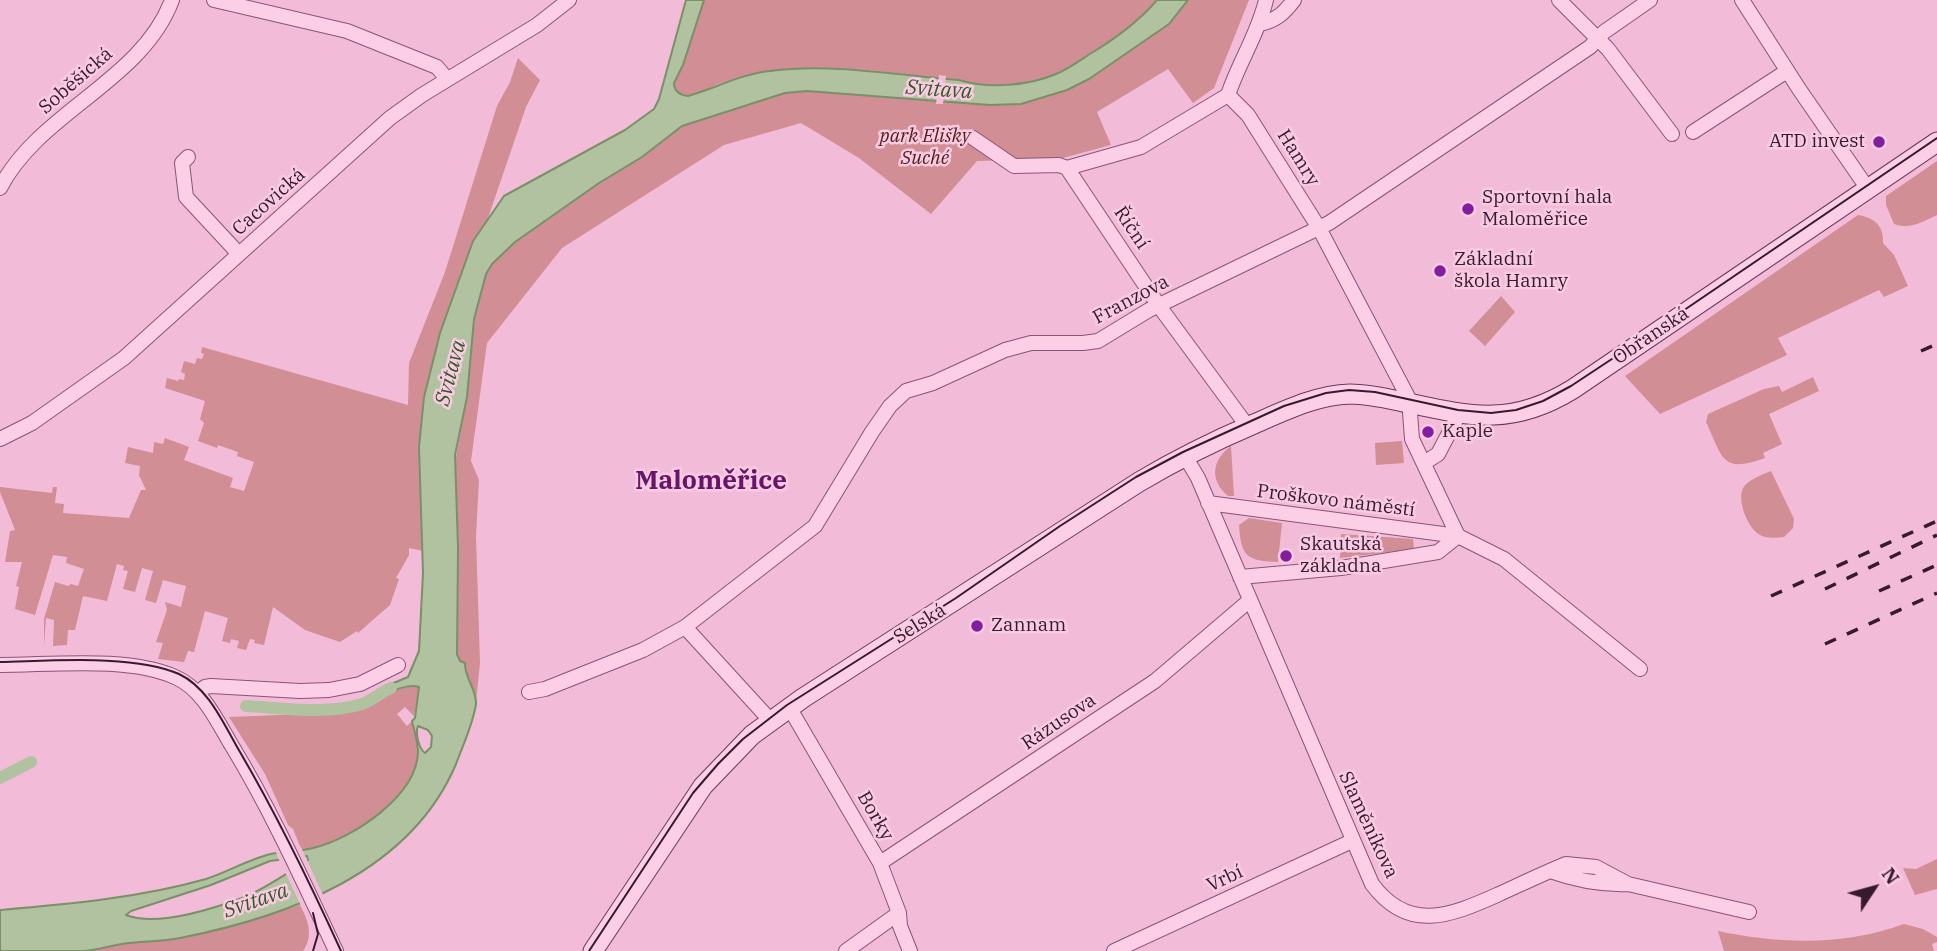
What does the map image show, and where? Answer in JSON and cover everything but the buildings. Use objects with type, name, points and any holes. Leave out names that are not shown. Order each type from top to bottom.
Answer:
[{"type":"main road","name":"Obřanská","points":[[1329,396],[1376,396],[1477,416],[1517,413],[1560,396],[1937,142]]},
{"type":"main road","name":"Selská","points":[[593,951],[702,786],[765,714],[789,707],[1068,526],[1185,456],[1284,411],[1329,396]]},
{"type":"street","name":"Soběšická","points":[[0,187],[8,172],[46,132],[146,46],[166,16],[172,0]]},
{"type":"street","points":[[214,0],[347,32],[437,67],[447,79]]},
{"type":"street","name":"Cacovická","points":[[0,439],[32,423],[124,358],[390,118],[447,79],[537,25],[569,0]]},
{"type":"street","points":[[973,138],[1014,166],[1059,165],[1068,168],[1141,147],[1228,95],[1260,24],[1266,0]]},
{"type":"street","points":[[1260,24],[1280,16],[1294,0]]},
{"type":"street","points":[[1559,0],[1608,50],[1672,134]]},
{"type":"street","name":"Franzova","points":[[529,692],[545,689],[643,650],[685,627],[815,526],[872,432],[898,397],[1005,350],[1031,343],[1098,341],[1159,306],[1319,228],[1369,198],[1416,163],[1590,47],[1650,0]]},
{"type":"street","points":[[1742,0],[1787,71],[1868,188]]},
{"type":"street","points":[[1693,132],[1787,71]]},
{"type":"street","name":"Hamry","points":[[1228,95],[1248,115],[1319,228],[1411,404]]},
{"type":"street","points":[[188,157],[182,163],[186,197],[239,254]]},
{"type":"street","name":"Říční","points":[[1068,168],[1159,306],[1248,427]]},
{"type":"street","name":"Proškovo náměstí","points":[[1411,404],[1412,439],[1458,536]]},
{"type":"street","points":[[1424,463],[1438,454],[1459,414]]},
{"type":"street","points":[[1185,456],[1198,478],[1250,600]]},
{"type":"street","name":"Proškovo náměstí","points":[[1208,503],[1458,536]]},
{"type":"street","points":[[1240,577],[1341,568],[1438,552],[1458,536],[1503,559],[1640,668]]},
{"type":"street","name":"Slaměníkova","points":[[1250,600],[1371,884],[1390,904],[1406,912],[1438,916],[1462,911],[1550,871],[1610,885],[1628,884],[1749,912]]},
{"type":"street","name":"Rázusova","points":[[880,863],[1155,681],[1250,600]]},
{"type":"street","points":[[685,627],[765,714]]},
{"type":"street","points":[[197,693],[211,686],[300,691],[346,688],[360,684],[398,664]]},
{"type":"street","points":[[0,665],[144,668],[178,678],[197,693],[212,712],[253,780],[336,951]]},
{"type":"street","name":"Borky","points":[[789,707],[880,863],[910,951]]},
{"type":"street","name":"Vrbí","points":[[1114,951],[1352,841]]},
{"type":"street","points":[[846,951],[899,913]]},
{"type":"green space","points":[[704,0],[1157,0],[1137,21],[1106,44],[1062,72],[1033,81],[982,85],[885,72],[834,68],[785,69],[755,74],[685,96],[678,92],[674,83]]},
{"type":"green space","name":"park Elišky Suché","points":[[1188,0],[1249,0],[1214,88],[1193,103],[1168,69],[1097,112],[1111,145],[1059,159],[977,161],[931,214],[859,158],[801,123],[724,145],[562,248],[487,343],[471,461],[479,480],[476,537],[480,663],[476,701],[457,654],[458,548],[454,468],[467,397],[474,319],[486,274],[492,264],[515,242],[599,183],[642,157],[682,126],[785,93],[807,91],[990,105],[1021,104],[1067,90],[1089,79],[1169,24]]},
{"type":"green space","points":[[518,58],[540,80],[526,107],[488,218],[473,242],[440,333],[419,447],[423,551],[409,548],[409,555],[396,578],[399,579],[390,605],[358,633],[357,631],[340,642],[305,630],[273,607],[264,645],[254,643],[255,640],[250,639],[246,650],[237,648],[239,641],[222,641],[228,618],[205,611],[194,652],[188,651],[184,662],[158,659],[163,643],[156,642],[167,610],[165,602],[181,607],[186,586],[163,580],[156,603],[145,600],[153,571],[142,568],[135,592],[123,589],[128,571],[117,564],[107,601],[83,596],[75,630],[68,630],[67,645],[53,646],[54,620],[46,618],[44,646],[44,619],[55,582],[78,586],[84,569],[66,563],[67,557],[53,555],[35,615],[15,609],[19,587],[16,586],[22,562],[5,562],[10,531],[15,530],[0,487],[52,493],[53,487],[57,487],[55,503],[64,504],[63,513],[129,518],[141,490],[146,490],[139,475],[140,466],[125,463],[128,447],[153,453],[154,442],[163,444],[165,438],[189,447],[184,460],[233,478],[230,487],[244,491],[254,462],[237,456],[238,452],[198,441],[204,423],[200,419],[205,401],[165,388],[167,378],[184,380],[185,374],[181,372],[184,361],[195,364],[197,358],[202,359],[202,347],[408,405],[409,363],[445,272],[497,106],[510,82]]},
{"type":"green space","points":[[1937,161],[1937,215],[1911,226],[1894,224],[1886,205],[1886,196]]},
{"type":"green space","points":[[1858,215],[1873,220],[1880,227],[1883,243],[1894,255],[1908,286],[1884,297],[1879,290],[1778,338],[1787,355],[1660,414],[1625,376]]},
{"type":"green space","points":[[1501,296],[1515,312],[1485,346],[1469,331]]},
{"type":"green space","points":[[1813,377],[1819,391],[1769,414],[1782,444],[1763,453],[1765,458],[1751,463],[1731,463],[1725,460],[1706,422],[1708,414],[1764,389],[1779,386],[1782,392]]},
{"type":"green space","points":[[1402,441],[1404,463],[1376,465],[1375,443]]},
{"type":"green space","points":[[1231,446],[1234,496],[1228,496],[1218,483],[1215,470],[1220,457]]},
{"type":"green space","points":[[1771,471],[1794,519],[1793,528],[1784,537],[1767,537],[1757,533],[1742,505],[1743,488]]},
{"type":"green space","points":[[1249,518],[1282,523],[1278,562],[1259,560],[1244,551],[1239,525]]},
{"type":"green space","points":[[1341,534],[1413,539],[1414,549],[1340,558]]},
{"type":"green space","points":[[414,685],[419,687],[414,716],[405,707],[397,714],[407,726],[412,721],[418,745],[413,771],[404,789],[375,818],[358,829],[339,839],[302,851],[265,774],[229,717],[330,713],[364,708],[388,693]]},
{"type":"green space","points":[[1937,859],[1937,889],[1915,895],[1903,868],[1916,869]]},
{"type":"green space","points":[[300,905],[309,928],[303,951],[85,951],[121,944],[177,939],[252,921]]},
{"type":"green space","points":[[1904,924],[1923,929],[1937,937],[1937,942],[1932,944],[1934,951],[1724,951],[1718,931],[1811,941],[1858,936]]},
{"type":"water","name":"Svitava","points":[[686,0],[704,0],[683,65],[674,83],[678,92],[688,96],[749,75],[817,68],[959,80],[982,85],[1033,81],[1062,72],[1106,44],[1137,21],[1157,0],[1188,0],[1169,24],[1089,79],[1067,90],[1021,104],[990,105],[807,91],[785,93],[682,126],[642,157],[599,183],[515,242],[492,264],[486,274],[474,319],[467,397],[455,455],[457,654],[460,661],[465,663],[476,704],[456,764],[435,802],[409,834],[377,861],[341,884],[262,917],[180,938],[90,950],[0,951],[0,910],[78,903],[181,886],[263,856],[313,848],[329,843],[363,825],[380,813],[407,784],[415,768],[418,752],[412,721],[415,718],[419,687],[400,688],[381,698],[378,693],[384,687],[408,677],[419,651],[423,573],[419,447],[424,397],[440,333],[473,241],[504,196],[625,130],[654,109]],"holes":[[[418,726],[428,730],[432,736],[431,747],[425,753],[418,741]],[[307,856],[308,860],[276,880],[230,902],[168,918],[138,918],[126,915],[270,861]]]},
{"type":"pier","points":[[939,75],[946,76],[943,104],[936,104]]},
{"type":"pier","points":[[301,847],[324,897],[302,908],[284,870],[301,860],[280,862],[275,850]]},
{"type":"waterway","points":[[246,706],[334,709],[362,704],[391,688]]},
{"type":"waterway","points":[[0,778],[31,762]]},
{"type":"tram line","points":[[589,951],[693,793],[743,739],[787,705],[956,598],[1136,477],[1183,452],[1284,406],[1326,393],[1349,390],[1375,392],[1458,410],[1491,413],[1516,410],[1543,401],[1624,351],[1937,138]]},
{"type":"tram line","points":[[0,662],[116,661],[160,668],[190,680],[215,708],[254,776],[341,951]]},
{"type":"tram line","points":[[313,913],[318,934],[313,951]]},
{"type":"railway","points":[[1921,351],[1937,344]]},
{"type":"railway","points":[[1771,596],[1937,521]]},
{"type":"railway","points":[[1825,589],[1937,535]]},
{"type":"railway","points":[[1879,591],[1937,565]]},
{"type":"railway","points":[[1825,644],[1937,593]]},
{"type":"place","name":"ATD invest","points":[[1879,142]]},
{"type":"place","name":"Sportovní hala Maloměřice","points":[[1468,209]]},
{"type":"place","name":"Základní škola Hamry","points":[[1440,271]]},
{"type":"place","name":"Kaple","points":[[1428,432]]},
{"type":"place","name":"Skautská základna","points":[[1286,556]]},
{"type":"place","name":"Zannam","points":[[977,626]]},
{"type":"district","name":"Maloměřice","points":[[711,481]]}]
